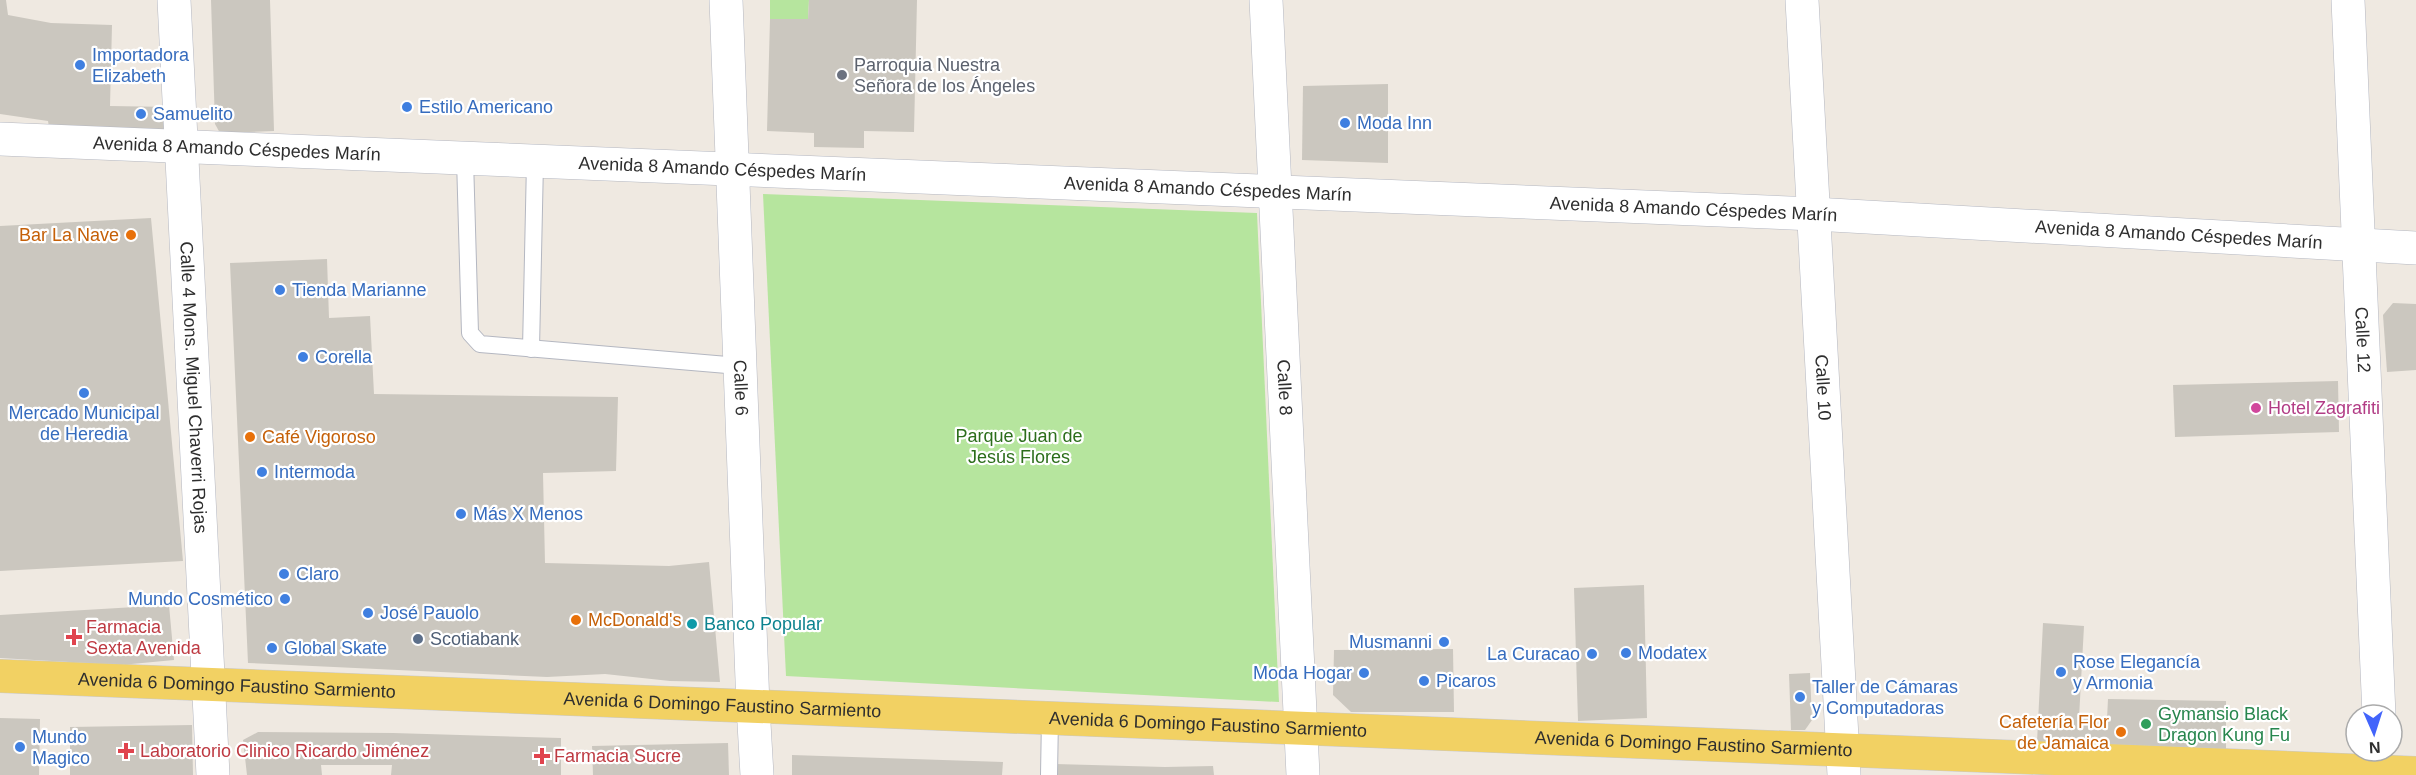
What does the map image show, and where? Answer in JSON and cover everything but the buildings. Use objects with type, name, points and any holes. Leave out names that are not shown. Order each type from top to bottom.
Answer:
[{"type":"main road","name":"Avenida 6 Domingo Faustino Sarmiento","points":[[0,676],[1301,728],[1843,762],[2381,766],[2416,772]]},
{"type":"street","name":"Calle 4 Mons. Miguel Chaverri Rojas","points":[[174,0],[213,775]]},
{"type":"street","name":"Calle 6","points":[[726,0],[757,775]]},
{"type":"street","name":"Calle 8","points":[[1266,0],[1303,775]]},
{"type":"street","name":"Calle 10","points":[[1802,0],[1843,762]]},
{"type":"street","name":"Calle 12","points":[[2348,0],[2378,703]]},
{"type":"street","name":"Avenida 8 Amando Céspedes Marín","points":[[0,139],[1814,214],[2416,248]]},
{"type":"lane","points":[[465,159],[470,333],[480,344],[740,366]]},
{"type":"lane","points":[[531,349],[535,162]]},
{"type":"lane","points":[[1049,775],[1050,718]]},
{"type":"green space","points":[[770,0],[809,0],[808,19],[770,19]]},
{"type":"green space","name":"Parque Juan de Jesús Flores","points":[[763,194],[1257,213],[1279,702],[786,676]]},
{"type":"place","name":"Importadora Elizabeth","points":[[80,65]]},
{"type":"place","name":"Parroquia Nuestra Señora de los Ángeles","points":[[842,75]]},
{"type":"place","name":"Estilo Americano","points":[[407,107]]},
{"type":"place","name":"Samuelito","points":[[141,114]]},
{"type":"place","name":"Moda Inn","points":[[1345,123]]},
{"type":"place","name":"Bar La Nave","points":[[131,235]]},
{"type":"place","name":"Tienda Marianne","points":[[280,290]]},
{"type":"place","name":"Corella","points":[[303,357]]},
{"type":"place","name":"Mercado Municipal de Heredia","points":[[84,393]]},
{"type":"place","name":"Hotel Zagrafiti","points":[[2256,408]]},
{"type":"place","name":"Café Vigoroso","points":[[250,437]]},
{"type":"place","name":"Intermoda","points":[[262,472]]},
{"type":"place","name":"Más X Menos","points":[[461,514]]},
{"type":"place","name":"Claro","points":[[284,574]]},
{"type":"place","name":"Mundo Cosmético","points":[[285,599]]},
{"type":"place","name":"José Pauolo","points":[[368,613]]},
{"type":"place","name":"McDonald's","points":[[576,620]]},
{"type":"place","name":"Banco Popular","points":[[692,624]]},
{"type":"place","name":"Farmacia Sexta Avenida","points":[[74,637]]},
{"type":"place","name":"Scotiabank","points":[[418,639]]},
{"type":"place","name":"Musmanni","points":[[1444,642]]},
{"type":"place","name":"Global Skate","points":[[272,648]]},
{"type":"place","name":"Modatex","points":[[1626,653]]},
{"type":"place","name":"La Curacao","points":[[1592,654]]},
{"type":"place","name":"Rose Elegancía y Armonia","points":[[2061,672]]},
{"type":"place","name":"Moda Hogar","points":[[1364,673]]},
{"type":"place","name":"Picaros","points":[[1424,681]]},
{"type":"place","name":"Taller de Cámaras y Computadoras","points":[[1800,697]]},
{"type":"place","name":"Gymansio Black Dragon Kung Fu","points":[[2146,724]]},
{"type":"place","name":"Cafetería Flor de Jamaica","points":[[2121,732]]},
{"type":"place","name":"Mundo Magico","points":[[20,747]]},
{"type":"place","name":"Laboratorio Clinico Ricardo Jiménez","points":[[126,751]]},
{"type":"place","name":"Farmacia Sucre","points":[[542,756]]}]
